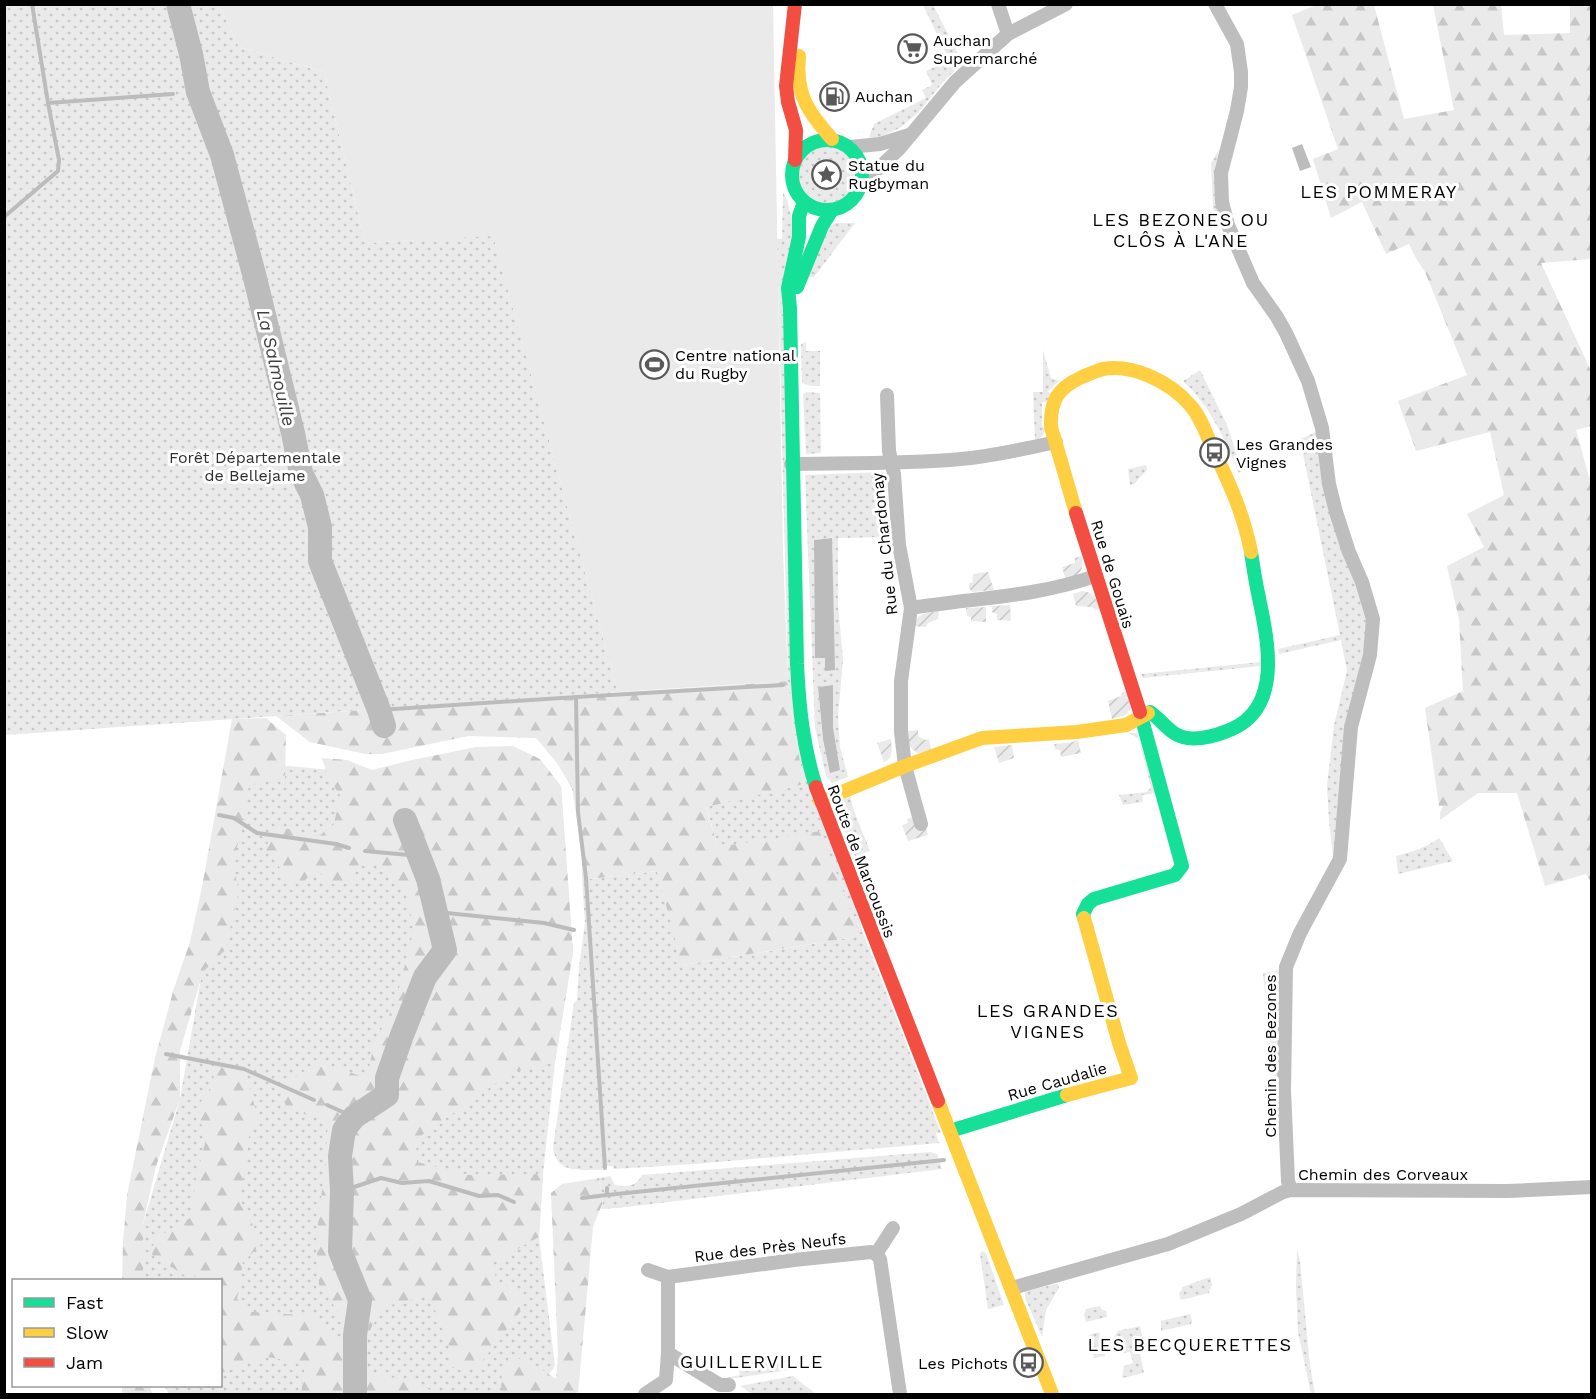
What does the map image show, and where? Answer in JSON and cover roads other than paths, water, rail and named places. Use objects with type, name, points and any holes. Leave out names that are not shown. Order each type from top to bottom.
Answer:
[{"type":"street","points":[[795,4],[786,86],[796,130],[792,183],[804,202],[822,210],[843,207],[852,200],[862,184],[899,149],[946,90],[1008,34],[1066,4]]},
{"type":"street","points":[[804,4],[798,62],[801,91],[811,115],[832,139]]},
{"type":"street","points":[[998,4],[1008,34]]},
{"type":"street","name":"Chemin des Bezones","points":[[1215,4],[1237,44],[1241,72],[1237,111],[1221,173],[1222,202],[1228,225],[1252,283],[1277,317],[1308,381],[1322,428],[1329,484],[1336,512],[1366,593],[1373,619],[1370,655],[1350,727],[1340,859],[1300,933],[1286,967],[1284,1091],[1288,1181],[1291,1190]]},
{"type":"street","points":[[850,147],[879,144],[911,135]]},
{"type":"street","points":[[795,160],[801,150],[810,143],[821,139],[839,141],[850,147],[857,155],[863,174],[862,184]]},
{"type":"street","name":"Route de Marcoussis","points":[[804,202],[799,216],[799,237],[788,288],[797,681],[802,735],[820,801],[1052,1395]]},
{"type":"street","points":[[790,308],[813,245],[832,210]]},
{"type":"street","name":"Rue de Gouais","points":[[1106,369],[1131,371],[1148,376],[1165,384],[1191,406],[1217,456],[1242,515],[1267,644],[1265,687],[1262,699],[1257,710],[1237,728],[1225,733],[1186,738],[1168,729],[1150,712],[1142,715],[1095,576],[1056,442],[1051,427],[1050,406],[1055,396],[1080,378],[1106,369]]},
{"type":"street","name":"Rue du Chardonay","points":[[887,395],[889,451],[892,462],[899,545],[911,608],[901,681],[901,732],[905,766],[921,824]]},
{"type":"street","points":[[792,464],[961,459],[989,456],[1056,442]]},
{"type":"street","points":[[911,608],[1035,591],[1077,583],[1095,576]]},
{"type":"street","points":[[820,801],[905,766],[982,738],[1077,732],[1126,725],[1142,715]]},
{"type":"street","name":"Rue Caudalie","points":[[950,1131],[1062,1096],[1131,1078],[1083,914],[1088,904],[1094,899],[1175,875],[1182,866],[1142,715]]},
{"type":"street","name":"Chemin des Corveaux","points":[[1012,1288],[1168,1244],[1232,1218],[1291,1190],[1508,1191],[1592,1187]]},
{"type":"street","points":[[893,1228],[876,1254],[880,1259],[900,1395]]},
{"type":"street","name":"Rue des Près Neufs","points":[[648,1270],[668,1276],[794,1260],[870,1252],[876,1254]]},
{"type":"street","points":[[645,1395],[666,1380],[668,1276]]},
{"type":"street","points":[[668,1353],[720,1385],[729,1385]]},
{"type":"waterway","points":[[32,4],[48,103]]},
{"type":"waterway","name":"La Salmouille","points":[[178,4],[198,92],[222,155],[254,274],[301,473],[312,495],[320,527],[320,561],[384,726]]},
{"type":"waterway","name":"La Salmouille","points":[[194,94],[198,92]]},
{"type":"waterway","points":[[4,217],[58,171],[59,160],[48,103],[173,94]]},
{"type":"waterway","points":[[379,710],[783,685]]},
{"type":"waterway","points":[[576,697],[578,812],[586,878],[605,1168]]},
{"type":"waterway","points":[[219,815],[234,818],[257,833],[336,844],[349,848]]},
{"type":"waterway","name":"La Salmouille","points":[[355,1394],[355,1335],[360,1300],[340,1251],[342,1191],[340,1156],[344,1130],[354,1117],[387,1095],[387,1078],[425,977],[445,950],[428,879],[405,820]]},
{"type":"waterway","points":[[365,851],[420,856]]},
{"type":"waterway","points":[[437,912],[544,923],[574,930]]},
{"type":"waterway","points":[[166,1054],[244,1069],[314,1100]]},
{"type":"waterway","points":[[327,1105],[354,1117]]},
{"type":"waterway","points":[[607,1188],[607,1195],[944,1160]]},
{"type":"waterway","points":[[342,1191],[381,1178],[402,1183],[429,1181],[479,1196],[498,1195],[514,1202]]},
{"type":"waterway","points":[[582,1198],[607,1195]]},
{"type":"place","name":"Auchan Supermarché","points":[[912,49]]},
{"type":"place","name":"Auchan","points":[[834,96]]},
{"type":"place","name":"Statue du Rugbyman","points":[[827,174]]},
{"type":"place","name":"Centre national du Rugby","points":[[654,364]]},
{"type":"place","name":"Les Grandes Vignes","points":[[1215,453]]},
{"type":"place","name":"Les Pichots","points":[[1029,1363]]},
{"type":"district","name":"LES POMMERAY","points":[[1379,192]]},
{"type":"district","name":"LES BEZONES OU CLÔS À L'ANE","points":[[1181,230]]},
{"type":"district","name":"LES GRANDES VIGNES","points":[[1048,1021]]},
{"type":"district","name":"LES BECQUERETTES","points":[[1190,1345]]},
{"type":"district","name":"GUILLERVILLE","points":[[752,1362]]},
{"type":"park label","name":"Forêt Départementale de Bellejame","points":[[255,466]]}]
